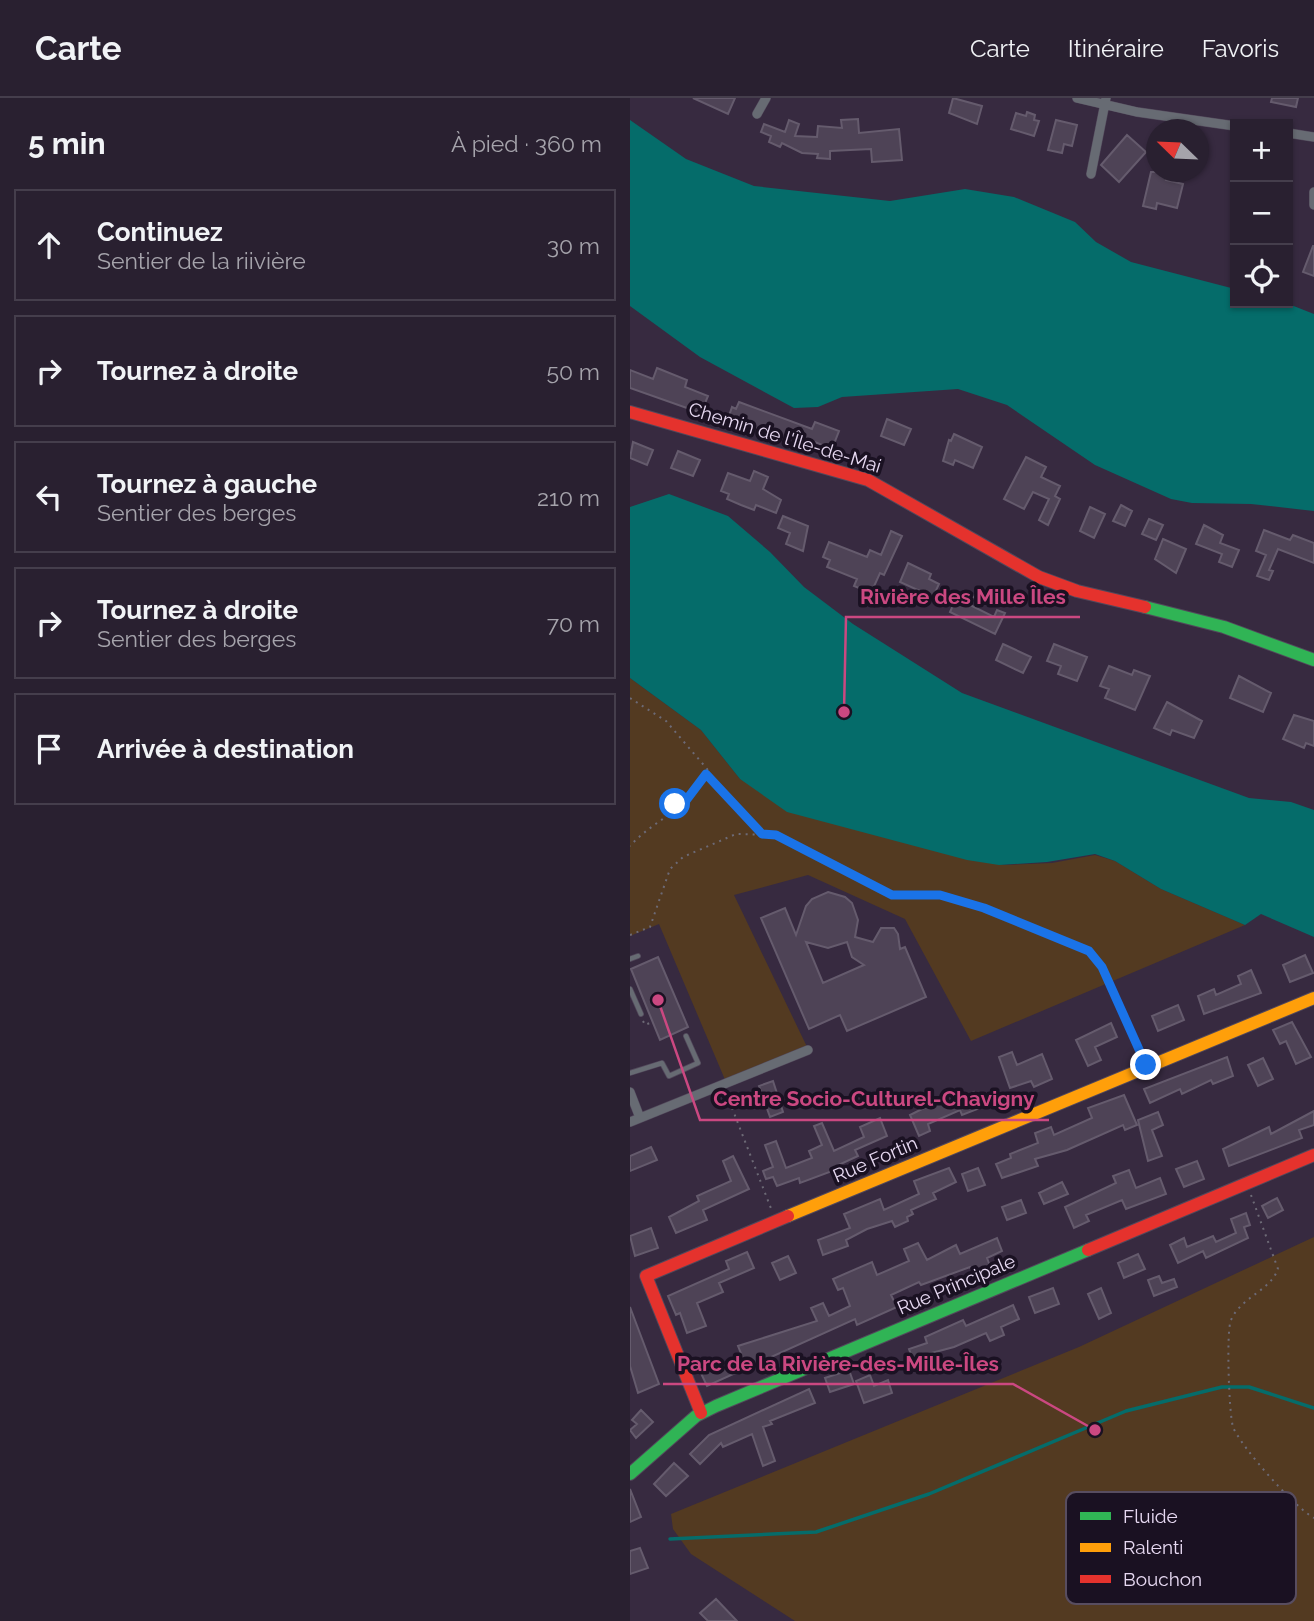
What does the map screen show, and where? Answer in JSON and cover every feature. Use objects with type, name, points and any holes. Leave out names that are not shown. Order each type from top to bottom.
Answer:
[{"type":"street","points":[[757,114],[766,98]]},
{"type":"street","points":[[1077,98],[1230,125]]},
{"type":"street","points":[[1091,174],[1105,101]]},
{"type":"street","points":[[1293,135],[1314,137]]},
{"type":"street","points":[[1314,192],[1314,205]]},
{"type":"street","name":"Chemin de l'Île-de-Mai","points":[[630,412],[868,480],[901,494],[999,556],[1040,578],[1107,600],[1192,618],[1258,637],[1314,660]]},
{"type":"street","name":"Rue Fortin","points":[[702,1413],[668,1337],[646,1276],[1146,1065],[1311,1003]]},
{"type":"street","points":[[630,1122],[808,1050]]},
{"type":"street","points":[[630,1093],[640,1118]]},
{"type":"street","name":"Rue Principale","points":[[630,1474],[702,1413],[1314,1155]]},
{"type":"lane","points":[[630,959],[638,956]]},
{"type":"lane","points":[[630,989],[641,1015]]},
{"type":"lane","points":[[630,1073],[662,1063],[668,1076],[698,1063],[686,1036]]},
{"type":"path","points":[[630,698],[666,721],[708,766],[706,774],[677,811],[630,846]]},
{"type":"path","points":[[706,774],[762,834]]},
{"type":"path","points":[[630,935],[650,927],[670,869],[684,857],[736,834],[776,835],[892,895],[940,895],[951,898],[984,908],[1089,951],[1102,967],[1146,1065]]},
{"type":"path","points":[[641,1015],[645,1025],[652,1022]]},
{"type":"path","points":[[723,1084],[776,1221]]},
{"type":"path","points":[[1249,1189],[1274,1254],[1277,1273],[1240,1305],[1229,1326],[1232,1422],[1240,1439],[1283,1492]]},
{"type":"path","points":[[1296,1507],[1314,1518]]},
{"type":"shaded area","points":[[630,120],[686,159],[754,186],[890,201],[965,189],[1014,197],[1075,222],[1096,242],[1131,262],[1230,288],[1230,308],[1293,308],[1293,306],[1314,314],[1314,511],[1251,504],[1192,503],[1171,499],[1095,465],[1007,405],[958,389],[842,397],[818,407],[794,408],[700,357],[630,306]]},
{"type":"shaded area","points":[[669,494],[728,516],[770,552],[804,587],[853,624],[962,693],[1249,798],[1291,802],[1314,810],[1314,937],[1261,914],[1245,925],[1161,889],[1115,861],[1095,854],[1047,862],[999,865],[967,860],[787,812],[740,779],[701,730],[630,678],[630,507]]},
{"type":"shaded area","points":[[630,678],[701,730],[740,779],[850,828],[1004,865],[1052,863],[1095,855],[1115,861],[1161,889],[1245,925],[971,1041],[905,919],[808,875],[734,895],[808,1049],[726,1082],[659,924],[630,936]]},
{"type":"shaded area","points":[[1314,1237],[1314,1621],[795,1621],[691,1554],[673,1529],[671,1514],[1079,1347]]},
{"type":"building","points":[[693,98],[735,98],[728,114]]},
{"type":"building","points":[[953,98],[982,106],[977,124],[949,113]]},
{"type":"building","points":[[1272,98],[1298,98],[1296,107],[1271,102]]},
{"type":"building","points":[[1027,112],[1035,115],[1034,120],[1039,121],[1034,136],[1011,129],[1016,113],[1026,116]]},
{"type":"building","points":[[858,119],[859,133],[899,129],[902,160],[872,162],[871,149],[830,151],[830,159],[817,158],[818,154],[802,153],[782,143],[780,147],[769,142],[771,136],[761,132],[764,124],[785,132],[789,120],[799,124],[795,136],[817,137],[818,126],[842,128],[841,120]]},
{"type":"building","points":[[1056,120],[1077,125],[1072,146],[1064,144],[1062,153],[1048,150]]},
{"type":"building","points":[[1127,135],[1146,152],[1119,182],[1101,165]]},
{"type":"building","points":[[1149,182],[1183,184],[1177,208],[1157,203],[1156,209],[1143,206]]},
{"type":"building","points":[[1314,246],[1314,276],[1303,272]]},
{"type":"building","points":[[657,368],[687,380],[685,387],[708,396],[701,413],[630,388],[630,370],[653,379]]},
{"type":"building","points":[[739,402],[812,429],[815,422],[839,431],[832,449],[815,442],[813,446],[785,435],[784,439],[748,425],[745,433],[726,425],[732,407],[736,409]]},
{"type":"building","points":[[887,419],[911,429],[904,445],[881,436]]},
{"type":"building","points":[[954,434],[982,447],[973,468],[955,460],[953,465],[943,461],[949,440],[951,441]]},
{"type":"building","points":[[633,442],[653,450],[647,465],[630,458]]},
{"type":"building","points":[[678,451],[700,460],[693,476],[671,468]]},
{"type":"building","points":[[1026,457],[1046,467],[1041,477],[1060,486],[1055,496],[1060,499],[1048,525],[1039,520],[1049,499],[1033,492],[1024,509],[1004,499]]},
{"type":"building","points":[[754,471],[768,477],[763,489],[781,500],[776,513],[756,505],[754,510],[741,505],[727,499],[729,494],[721,491],[728,473],[750,481]]},
{"type":"building","points":[[1121,505],[1132,511],[1125,526],[1113,521]]},
{"type":"building","points":[[1090,507],[1105,514],[1094,538],[1080,531]]},
{"type":"building","points":[[783,516],[808,526],[803,551],[786,544],[790,533],[778,528]]},
{"type":"building","points":[[1149,519],[1163,525],[1156,540],[1142,534]]},
{"type":"building","points":[[1204,525],[1223,535],[1220,543],[1239,550],[1232,567],[1219,562],[1222,554],[1196,544]]},
{"type":"building","points":[[1264,530],[1290,540],[1293,535],[1314,543],[1314,563],[1278,549],[1269,570],[1273,571],[1269,580],[1257,576],[1266,555],[1256,551]]},
{"type":"building","points":[[891,531],[902,536],[884,575],[880,573],[871,593],[854,586],[857,579],[827,567],[830,560],[823,557],[829,542],[867,557],[870,550],[881,555]]},
{"type":"building","points":[[1163,539],[1186,549],[1176,573],[1155,559]]},
{"type":"building","points":[[908,563],[931,574],[929,579],[939,584],[933,597],[900,582]]},
{"type":"building","points":[[964,591],[974,595],[970,605],[994,617],[997,610],[1005,613],[995,634],[950,612],[957,596],[961,598]]},
{"type":"building","points":[[1003,644],[1031,657],[1023,673],[996,660]]},
{"type":"building","points":[[1054,644],[1087,657],[1077,681],[1058,674],[1061,666],[1047,661]]},
{"type":"building","points":[[1109,666],[1132,675],[1134,670],[1150,676],[1135,710],[1105,698],[1109,689],[1100,686]]},
{"type":"building","points":[[1239,676],[1271,693],[1263,712],[1230,698]]},
{"type":"building","points":[[1167,702],[1202,721],[1194,738],[1172,730],[1170,735],[1154,728]]},
{"type":"building","points":[[1294,715],[1314,721],[1314,746],[1306,743],[1304,748],[1283,739]]},
{"type":"building","points":[[828,892],[845,897],[852,903],[858,920],[855,937],[873,942],[881,928],[894,928],[898,934],[900,949],[905,947],[926,997],[847,1031],[840,1015],[809,1029],[761,918],[785,908],[796,935],[806,906],[812,899]],"holes":[[[806,942],[828,948],[847,942],[852,957],[864,965],[823,983]]]},
{"type":"building","points":[[1305,955],[1313,973],[1290,982],[1283,965]]},
{"type":"building","points":[[658,957],[688,1027],[660,1040],[631,969]]},
{"type":"building","points":[[1251,970],[1261,993],[1204,1014],[1198,996],[1214,989],[1216,995],[1241,984],[1238,976]]},
{"type":"building","points":[[1178,1005],[1184,1020],[1158,1031],[1152,1016]]},
{"type":"building","points":[[1292,1022],[1311,1057],[1296,1064],[1286,1041],[1280,1044],[1273,1030]]},
{"type":"building","points":[[1111,1023],[1117,1037],[1095,1047],[1101,1060],[1088,1066],[1076,1040]]},
{"type":"building","points":[[1012,1052],[1017,1065],[1042,1054],[1052,1079],[1034,1087],[1031,1081],[1010,1088],[999,1057]]},
{"type":"building","points":[[1227,1057],[1233,1076],[1213,1084],[1211,1080],[1182,1094],[1180,1089],[1150,1103],[1144,1089]]},
{"type":"building","points":[[1263,1058],[1273,1079],[1258,1086],[1248,1065]]},
{"type":"building","points":[[773,1081],[783,1112],[770,1117],[759,1086]]},
{"type":"building","points":[[974,1092],[980,1108],[962,1115],[960,1110],[928,1124],[930,1131],[919,1136],[910,1115],[944,1098],[946,1103]]},
{"type":"building","points":[[1124,1095],[1137,1125],[1125,1130],[1123,1125],[1067,1150],[1035,1159],[1038,1166],[1002,1178],[996,1164],[1011,1158],[1010,1154],[1038,1143],[1035,1133],[1051,1127],[1054,1135],[1092,1118],[1088,1108]]},
{"type":"building","points":[[1314,1111],[1314,1125],[1299,1130],[1302,1138],[1229,1166],[1223,1149],[1269,1127],[1271,1134]]},
{"type":"building","points":[[1158,1112],[1163,1125],[1152,1130],[1162,1156],[1148,1161],[1138,1120]]},
{"type":"building","points":[[880,1118],[887,1136],[855,1150],[858,1156],[834,1167],[835,1170],[800,1183],[799,1178],[777,1186],[773,1177],[766,1179],[763,1171],[773,1167],[765,1145],[776,1141],[786,1168],[812,1158],[809,1151],[822,1145],[814,1126],[822,1123],[834,1151],[864,1137],[860,1127]]},
{"type":"building","points":[[651,1147],[657,1160],[630,1171],[630,1156]]},
{"type":"building","points":[[733,1156],[749,1189],[703,1210],[707,1220],[676,1233],[669,1217],[699,1201],[697,1196],[731,1181],[723,1161]]},
{"type":"building","points":[[1197,1161],[1204,1179],[1184,1187],[1176,1169]]},
{"type":"building","points":[[949,1168],[956,1182],[933,1193],[936,1199],[911,1210],[913,1214],[907,1217],[908,1221],[895,1227],[892,1221],[867,1229],[846,1240],[848,1246],[823,1255],[818,1240],[850,1228],[844,1214],[880,1199],[884,1210],[919,1194],[914,1181]]},
{"type":"building","points":[[978,1168],[985,1185],[968,1191],[962,1174]]},
{"type":"building","points":[[1129,1170],[1136,1188],[1160,1178],[1166,1194],[1126,1209],[1122,1200],[1086,1215],[1089,1221],[1074,1228],[1065,1207],[1116,1183],[1113,1176]]},
{"type":"building","points":[[1062,1182],[1068,1194],[1044,1204],[1039,1193]]},
{"type":"building","points":[[1277,1198],[1283,1210],[1268,1218],[1262,1206]]},
{"type":"building","points":[[1021,1200],[1026,1213],[1007,1220],[1002,1207]]},
{"type":"building","points":[[1246,1213],[1250,1225],[1244,1227],[1248,1238],[1206,1258],[1203,1251],[1178,1263],[1170,1245],[1184,1238],[1187,1247],[1213,1236],[1216,1242],[1236,1233],[1231,1219]]},
{"type":"building","points":[[651,1228],[658,1248],[635,1256],[630,1236]]},
{"type":"building","points":[[997,1238],[1002,1251],[987,1258],[990,1266],[974,1274],[970,1267],[921,1285],[919,1282],[891,1295],[897,1307],[857,1325],[855,1319],[707,1386],[698,1367],[714,1360],[716,1366],[723,1364],[742,1356],[738,1346],[817,1321],[811,1308],[823,1303],[829,1316],[850,1306],[843,1288],[838,1290],[833,1279],[872,1262],[877,1275],[909,1261],[904,1249],[918,1243],[927,1260],[956,1245],[960,1254]]},
{"type":"building","points":[[747,1252],[754,1268],[719,1283],[723,1292],[697,1303],[706,1326],[687,1333],[680,1313],[676,1315],[668,1296],[729,1269],[726,1261]]},
{"type":"building","points":[[1138,1254],[1145,1269],[1124,1278],[1118,1263]]},
{"type":"building","points":[[788,1256],[796,1273],[780,1280],[772,1263]]},
{"type":"building","points":[[1159,1276],[1162,1283],[1174,1279],[1177,1287],[1154,1296],[1148,1280]]},
{"type":"building","points":[[1053,1288],[1059,1304],[1035,1313],[1029,1297]]},
{"type":"building","points":[[1101,1288],[1111,1313],[1099,1319],[1088,1294]]},
{"type":"building","points":[[1013,1305],[1019,1319],[1001,1327],[1004,1335],[990,1341],[986,1333],[954,1347],[924,1355],[928,1365],[909,1372],[906,1362],[913,1360],[909,1349],[927,1343],[925,1337],[963,1320],[966,1326]]},
{"type":"building","points":[[630,1307],[659,1384],[638,1393],[630,1366]]},
{"type":"building","points":[[849,1370],[854,1384],[830,1392],[825,1378]]},
{"type":"building","points":[[870,1375],[874,1386],[888,1380],[892,1393],[864,1403],[856,1381]]},
{"type":"building","points":[[809,1389],[815,1403],[770,1421],[772,1424],[763,1427],[775,1461],[763,1466],[752,1434],[723,1447],[721,1443],[700,1464],[690,1454],[709,1435]]},
{"type":"building","points":[[641,1410],[653,1422],[636,1438],[630,1430],[637,1424],[632,1420]]},
{"type":"building","points":[[674,1463],[688,1476],[666,1496],[654,1484]]},
{"type":"building","points":[[630,1489],[641,1517],[630,1522]]},
{"type":"building","points":[[640,1548],[648,1568],[630,1574],[630,1551]]},
{"type":"building","points":[[716,1599],[737,1621],[708,1621],[700,1613]]},
{"type":"waterway","points":[[670,1539],[816,1532],[929,1494],[1126,1411],[1222,1387],[1249,1387],[1314,1408]]},
{"type":"traffic: fast","points":[[1145,607],[1224,627],[1314,660]]},
{"type":"traffic: fast","points":[[630,1474],[696,1416],[716,1406],[1088,1250]]},
{"type":"traffic: slow","points":[[788,1216],[1314,998]]},
{"type":"traffic: jam","points":[[630,412],[868,480],[1039,577],[1077,591],[1145,607]]},
{"type":"traffic: jam","points":[[1088,1250],[1314,1155]]},
{"type":"traffic: jam","points":[[701,1413],[646,1276],[788,1216]]},
{"type":"place","name":"Rivière des Mille Îles","points":[[844,712]]},
{"type":"place","name":"Centre Socio-Culturel-Chavigny","points":[[658,1000]]},
{"type":"place","name":"Parc de la Rivière-des-Mille-Îles","points":[[1095,1430]]},
{"type":"route","points":[[675,804],[678,811],[706,774],[762,834],[776,835],[892,895],[940,895],[984,908],[1089,951],[1102,967],[1146,1065]]}]
